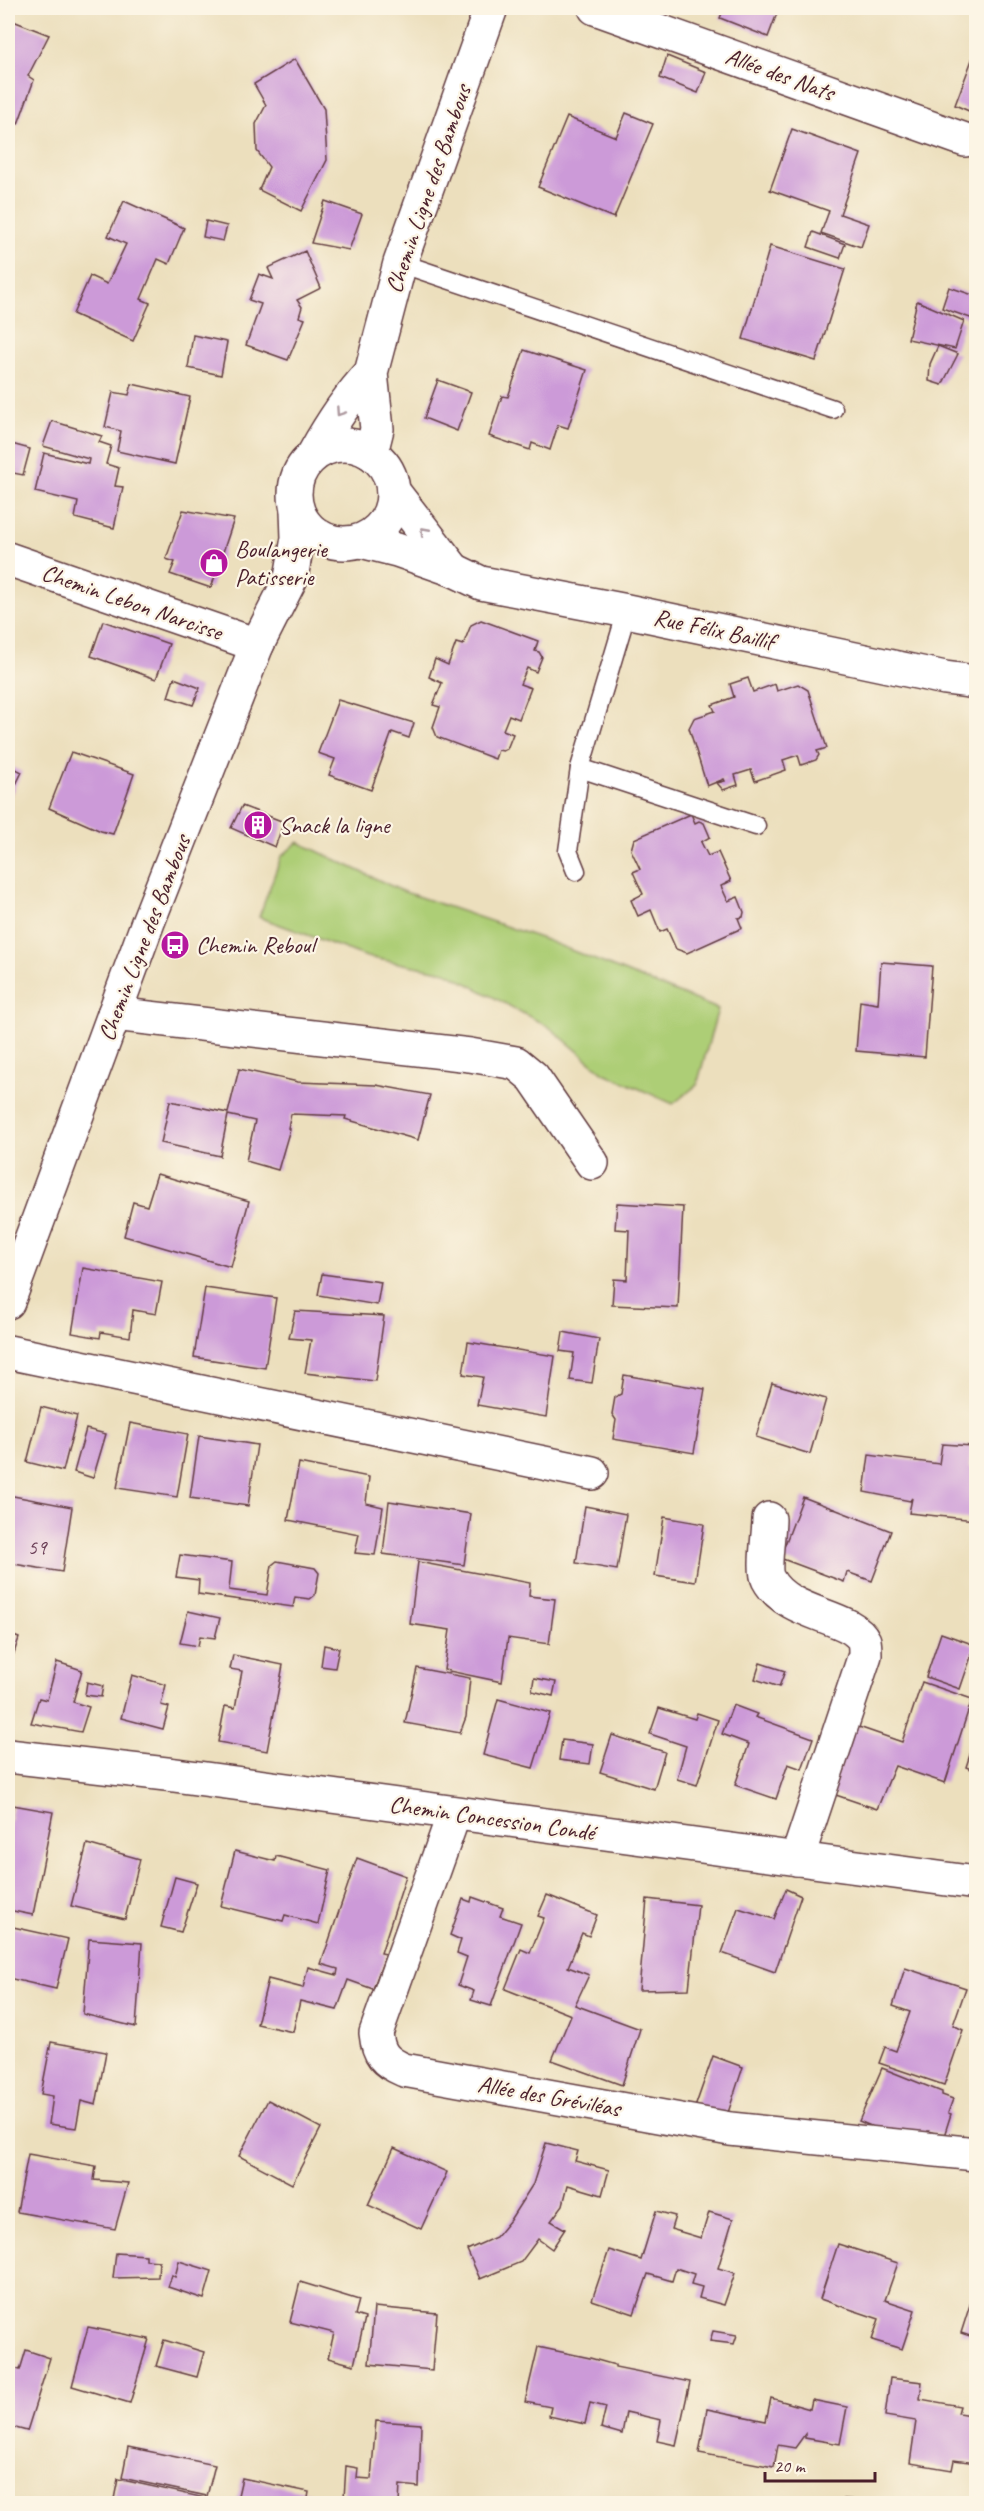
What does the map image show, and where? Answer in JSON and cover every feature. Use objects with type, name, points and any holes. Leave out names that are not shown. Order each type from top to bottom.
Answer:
[{"type":"street","name":"Chemin Ligne des Bambous","points":[[371,453],[377,429],[371,373],[400,263],[491,8]]},
{"type":"street","name":"Allée des Nats","points":[[595,8],[965,140]]},
{"type":"street","name":"Chemin Ligne des Bambous","points":[[315,454],[328,428],[354,391],[371,373]]},
{"type":"street","points":[[343,445],[358,447],[371,453],[386,470],[393,491],[391,507],[386,520],[375,532],[353,542],[329,542],[314,534],[304,523],[297,510],[294,494],[296,479],[303,465],[315,454],[328,447],[343,445]]},
{"type":"street","name":"Rue Félix Baillif","points":[[393,491],[454,570]]},
{"type":"street","name":"Chemin Ligne des Bambous","points":[[9,1292],[257,645],[291,578],[298,538],[297,510]]},
{"type":"street","name":"Chemin Ligne des Bambous","points":[[291,578],[325,553],[353,542]]},
{"type":"street","name":"Rue Félix Baillif","points":[[353,542],[397,550],[454,570],[481,583],[627,611],[934,676],[976,682]]},
{"type":"street","name":"Chemin Lebon Narcisse","points":[[8,559],[257,645]]},
{"type":"street","points":[[114,1014],[470,1055],[516,1063],[534,1077],[592,1163]]},
{"type":"street","points":[[8,1352],[592,1473]]},
{"type":"street","points":[[769,1520],[767,1578],[776,1590],[796,1606],[856,1632],[864,1642],[865,1655],[797,1859]]},
{"type":"street","name":"Chemin Concession Condé","points":[[8,1756],[187,1776],[976,1883]]},
{"type":"street","name":"Allée des Gréviléas","points":[[454,1814],[376,2033],[377,2045],[382,2057],[390,2064],[404,2070],[730,2129],[976,2154]]},
{"type":"lane","points":[[400,263],[833,409]]},
{"type":"lane","points":[[576,871],[568,852],[580,768],[627,611]]},
{"type":"lane","points":[[580,768],[756,826]]},
{"type":"green space","points":[[298,842],[402,891],[543,939],[718,1009],[697,1085],[673,1104],[604,1073],[549,1027],[446,972],[367,957],[259,917],[281,857]]},
{"type":"building","points":[[724,8],[779,8],[768,37],[720,18]]},
{"type":"building","points":[[8,19],[49,35],[28,76],[34,80],[18,124],[8,120]]},
{"type":"building","points":[[976,49],[976,114],[955,105]]},
{"type":"building","points":[[667,56],[706,72],[698,93],[660,78]]},
{"type":"building","points":[[295,59],[324,109],[327,160],[301,211],[259,190],[269,167],[257,151],[256,124],[266,105],[254,84]]},
{"type":"building","points":[[626,113],[653,124],[614,218],[538,187],[567,117],[616,137]]},
{"type":"building","points":[[792,129],[861,154],[840,214],[869,224],[861,247],[821,233],[829,211],[770,190]]},
{"type":"building","points":[[124,201],[184,228],[169,264],[158,259],[141,299],[150,303],[133,341],[73,314],[90,276],[107,284],[126,244],[108,236]]},
{"type":"building","points":[[325,201],[362,214],[349,250],[311,243]]},
{"type":"building","points":[[206,221],[227,226],[223,241],[203,237]]},
{"type":"building","points":[[813,232],[845,244],[840,258],[808,247]]},
{"type":"building","points":[[770,246],[845,269],[816,361],[743,339]]},
{"type":"building","points":[[305,251],[321,288],[297,300],[302,307],[299,317],[305,319],[288,360],[246,345],[261,304],[249,300],[259,274],[273,279],[268,268]]},
{"type":"building","points":[[949,287],[976,296],[976,320],[942,308]]},
{"type":"building","points":[[917,301],[964,321],[955,349],[908,339]]},
{"type":"building","points":[[193,335],[227,342],[221,375],[188,368]]},
{"type":"building","points":[[938,346],[958,354],[942,385],[929,381],[930,364]]},
{"type":"building","points":[[524,350],[587,370],[568,428],[558,425],[550,450],[532,443],[530,450],[489,436],[502,396],[508,397]]},
{"type":"building","points":[[438,380],[471,392],[457,431],[424,418]]},
{"type":"building","points":[[132,384],[190,397],[175,464],[117,451],[121,431],[105,427],[113,392],[129,395]]},
{"type":"building","points":[[52,421],[102,436],[99,442],[111,446],[106,464],[119,468],[115,486],[123,487],[114,528],[75,518],[78,502],[35,492],[44,453],[88,464],[89,459],[43,446]]},
{"type":"building","points":[[8,443],[30,449],[23,475],[8,472]]},
{"type":"building","points":[[183,510],[234,519],[211,588],[170,574],[175,562],[166,559]]},
{"type":"building","points":[[481,620],[538,641],[535,651],[539,652],[542,657],[536,672],[527,668],[520,684],[531,688],[519,719],[509,715],[503,730],[513,734],[507,749],[498,750],[495,759],[437,737],[433,727],[440,707],[433,705],[442,683],[429,677],[435,659],[448,665],[456,643],[463,645],[471,625]]},
{"type":"building","points":[[103,621],[169,644],[156,679],[91,656]]},
{"type":"building","points":[[174,678],[200,688],[193,705],[168,697]]},
{"type":"building","points":[[748,678],[753,692],[775,684],[777,691],[798,684],[808,690],[827,748],[817,751],[819,755],[816,760],[801,765],[798,755],[783,760],[786,770],[755,781],[751,770],[735,775],[738,785],[723,790],[717,783],[725,781],[724,779],[707,786],[689,728],[694,718],[715,711],[712,705],[734,697],[730,684]]},
{"type":"building","points":[[338,700],[414,723],[409,738],[392,732],[371,790],[329,775],[335,759],[318,753]]},
{"type":"building","points":[[71,752],[134,774],[113,834],[49,808]]},
{"type":"building","points":[[8,765],[22,772],[8,801]]},
{"type":"building","name":"Snack la ligne","points":[[242,806],[284,822],[275,847],[231,828]]},
{"type":"building","points":[[691,814],[695,823],[699,821],[704,823],[710,837],[701,842],[708,856],[718,852],[731,881],[721,886],[728,901],[738,897],[744,912],[743,917],[738,918],[742,928],[687,953],[676,949],[667,929],[660,932],[651,910],[638,916],[631,900],[643,894],[633,872],[640,869],[631,850],[634,839]]},
{"type":"building","points":[[881,962],[932,966],[925,1057],[856,1051],[860,1001],[878,1004]]},
{"type":"building","points":[[239,1069],[298,1082],[376,1085],[430,1095],[418,1140],[345,1119],[346,1116],[291,1114],[288,1128],[290,1129],[278,1170],[246,1161],[255,1121],[228,1115],[220,1156],[161,1143],[170,1101],[228,1113]]},
{"type":"building","points":[[157,1174],[249,1201],[231,1267],[124,1236],[133,1202],[147,1206]]},
{"type":"building","points":[[617,1203],[683,1207],[678,1308],[612,1305],[614,1279],[627,1280],[629,1230],[615,1229]]},
{"type":"building","points":[[83,1268],[162,1282],[156,1314],[133,1310],[130,1337],[101,1332],[100,1338],[72,1333]]},
{"type":"building","points":[[322,1274],[381,1282],[377,1305],[318,1295]]},
{"type":"building","points":[[205,1288],[276,1298],[265,1368],[194,1357]]},
{"type":"building","points":[[295,1311],[384,1316],[375,1381],[305,1373],[311,1340],[289,1338]]},
{"type":"building","points":[[563,1332],[599,1339],[592,1383],[570,1380],[574,1353],[560,1351]]},
{"type":"building","points":[[468,1342],[555,1356],[546,1417],[477,1405],[483,1377],[463,1374]]},
{"type":"building","points":[[624,1375],[705,1389],[694,1453],[613,1439],[616,1420],[612,1414],[615,1397],[621,1394]]},
{"type":"building","points":[[772,1383],[826,1399],[810,1454],[756,1437]]},
{"type":"building","points":[[41,1407],[77,1416],[63,1471],[27,1462]]},
{"type":"building","points":[[130,1423],[188,1434],[177,1497],[117,1488]]},
{"type":"building","points":[[86,1429],[106,1434],[93,1478],[74,1472]]},
{"type":"building","points":[[199,1436],[257,1445],[248,1506],[190,1498]]},
{"type":"building","points":[[942,1444],[972,1446],[969,1467],[976,1468],[975,1520],[909,1513],[912,1498],[910,1501],[864,1492],[869,1455],[939,1464]]},
{"type":"building","points":[[299,1463],[369,1477],[366,1503],[383,1507],[375,1555],[355,1553],[359,1534],[288,1520]]},
{"type":"building","points":[[8,1495],[72,1507],[62,1572],[8,1563]]},
{"type":"building","points":[[803,1497],[891,1531],[872,1581],[847,1572],[844,1582],[780,1558]]},
{"type":"building","points":[[389,1501],[471,1514],[464,1565],[383,1554]]},
{"type":"building","points":[[585,1506],[626,1514],[617,1570],[576,1563]]},
{"type":"building","points":[[664,1517],[704,1524],[695,1582],[655,1576]]},
{"type":"building","points":[[180,1555],[232,1562],[229,1590],[267,1595],[272,1565],[277,1561],[315,1568],[319,1573],[315,1595],[310,1599],[295,1597],[293,1607],[198,1594],[199,1580],[176,1577]]},
{"type":"building","points":[[418,1562],[530,1583],[529,1596],[555,1599],[549,1644],[508,1638],[502,1682],[444,1670],[450,1630],[410,1624]]},
{"type":"building","points":[[188,1611],[220,1618],[215,1638],[200,1636],[198,1646],[180,1643]]},
{"type":"building","points":[[941,1633],[975,1645],[960,1689],[926,1677]]},
{"type":"building","points":[[8,1634],[19,1638],[8,1671]]},
{"type":"building","points":[[324,1645],[339,1648],[335,1668],[321,1666]]},
{"type":"building","points":[[233,1655],[283,1665],[267,1751],[218,1742],[225,1706],[235,1708],[242,1671],[230,1669]]},
{"type":"building","points":[[57,1662],[82,1670],[73,1702],[89,1707],[81,1732],[31,1723],[39,1698],[47,1700]]},
{"type":"building","points":[[760,1663],[785,1671],[779,1687],[755,1679]]},
{"type":"building","points":[[417,1668],[470,1678],[466,1717],[460,1733],[405,1723]]},
{"type":"building","points":[[132,1675],[166,1685],[161,1705],[169,1707],[163,1729],[121,1718]]},
{"type":"building","points":[[534,1678],[556,1682],[553,1696],[532,1691]]},
{"type":"building","points":[[87,1682],[103,1686],[101,1697],[85,1695]]},
{"type":"building","points":[[922,1682],[972,1699],[945,1783],[895,1766],[877,1809],[830,1793],[853,1725],[902,1742]]},
{"type":"building","points":[[498,1699],[550,1713],[533,1768],[483,1755]]},
{"type":"building","points":[[733,1705],[757,1714],[755,1717],[813,1738],[802,1769],[788,1764],[776,1799],[735,1785],[749,1744],[722,1734]]},
{"type":"building","points":[[659,1708],[695,1719],[697,1713],[718,1720],[697,1785],[677,1779],[686,1746],[650,1734]]},
{"type":"building","points":[[612,1735],[665,1752],[654,1789],[600,1772]]},
{"type":"building","points":[[976,1736],[976,1771],[966,1767]]},
{"type":"building","points":[[562,1740],[593,1744],[590,1764],[559,1760]]},
{"type":"building","points":[[13,1805],[53,1812],[33,1915],[8,1910],[8,1833]]},
{"type":"building","points":[[87,1844],[140,1859],[125,1919],[71,1906]]},
{"type":"building","points":[[235,1851],[275,1861],[276,1856],[330,1870],[318,1924],[285,1915],[283,1921],[221,1906]]},
{"type":"building","points":[[357,1858],[406,1876],[381,1953],[386,1954],[373,1989],[348,1980],[337,2010],[300,2001],[293,2032],[257,2024],[268,1979],[303,1988],[308,1967],[337,1975],[338,1969],[321,1964]]},
{"type":"building","points":[[175,1877],[197,1883],[181,1932],[161,1927]]},
{"type":"building","points":[[786,1889],[801,1896],[775,1972],[722,1953],[738,1908],[774,1919]]},
{"type":"building","points":[[547,1895],[597,1915],[589,1936],[582,1933],[568,1967],[589,1975],[575,2005],[640,2029],[622,2085],[552,2060],[571,2015],[505,1989],[521,1949],[530,1953],[544,1918],[538,1916]]},
{"type":"building","points":[[472,1897],[503,1908],[500,1916],[521,1923],[491,2006],[471,2000],[474,1991],[458,1985],[467,1957],[457,1953],[461,1940],[450,1935],[463,1899],[471,1902]]},
{"type":"building","points":[[647,1899],[698,1905],[689,1989],[639,1990]]},
{"type":"building","points":[[13,1927],[68,1939],[56,1989],[8,1978],[8,1952]]},
{"type":"building","points":[[89,1939],[142,1943],[136,2027],[83,2014]]},
{"type":"building","points":[[905,1968],[966,1988],[953,2025],[963,2030],[944,2085],[879,2063],[885,2047],[896,2051],[910,2012],[893,2006]]},
{"type":"building","points":[[51,2042],[106,2052],[96,2105],[81,2101],[76,2128],[49,2124],[53,2096],[41,2094]]},
{"type":"building","points":[[713,2056],[743,2067],[725,2122],[692,2116]]},
{"type":"building","points":[[882,2068],[942,2092],[942,2095],[953,2099],[944,2136],[928,2131],[923,2142],[907,2141],[859,2121]]},
{"type":"building","points":[[268,2100],[321,2128],[292,2184],[239,2156]]},
{"type":"building","points":[[546,2143],[578,2151],[575,2161],[609,2170],[602,2195],[568,2185],[563,2205],[551,2221],[565,2229],[552,2249],[538,2239],[521,2262],[480,2279],[467,2250],[496,2237],[510,2220],[533,2184]]},
{"type":"building","points":[[394,2148],[447,2172],[421,2229],[368,2205]]},
{"type":"building","points":[[28,2154],[96,2166],[94,2180],[128,2183],[115,2229],[17,2212]]},
{"type":"building","points":[[656,2211],[675,2216],[671,2229],[701,2238],[709,2212],[733,2219],[718,2268],[735,2273],[724,2305],[699,2298],[702,2287],[691,2284],[694,2274],[676,2268],[672,2281],[648,2274],[634,2314],[592,2300],[609,2250],[641,2260]]},
{"type":"building","points":[[838,2244],[898,2263],[885,2300],[915,2310],[902,2349],[872,2340],[879,2319],[820,2299]]},
{"type":"building","points":[[116,2253],[146,2255],[146,2260],[159,2261],[158,2277],[113,2278]]},
{"type":"building","points":[[179,2261],[212,2271],[204,2299],[168,2287],[172,2275],[175,2277]]},
{"type":"building","points":[[300,2282],[359,2300],[355,2315],[365,2318],[354,2365],[328,2358],[334,2333],[290,2322]]},
{"type":"building","points":[[976,2286],[976,2338],[961,2333]]},
{"type":"building","points":[[374,2307],[437,2313],[432,2370],[369,2364]]},
{"type":"building","points":[[88,2327],[149,2339],[130,2403],[72,2386]]},
{"type":"building","points":[[713,2331],[737,2335],[734,2344],[710,2341]]},
{"type":"building","points":[[164,2340],[204,2352],[197,2377],[156,2366]]},
{"type":"building","points":[[538,2347],[590,2358],[615,2365],[615,2367],[690,2382],[676,2445],[657,2441],[661,2420],[626,2412],[622,2434],[601,2428],[606,2407],[590,2403],[585,2424],[549,2416],[551,2407],[525,2402]]},
{"type":"building","points":[[26,2350],[50,2358],[27,2431],[8,2426],[8,2366],[20,2370]]},
{"type":"building","points":[[890,2378],[922,2382],[920,2399],[960,2406],[958,2413],[976,2416],[976,2463],[954,2460],[952,2470],[910,2463],[916,2421],[885,2416]]},
{"type":"building","points":[[771,2398],[810,2409],[812,2400],[847,2407],[840,2444],[805,2438],[805,2434],[795,2448],[778,2445],[774,2467],[699,2453],[707,2409],[766,2421]]},
{"type":"building","points":[[376,2421],[421,2424],[419,2487],[400,2485],[399,2504],[349,2504],[350,2499],[344,2498],[346,2466],[358,2468],[357,2478],[371,2479]]},
{"type":"building","points":[[128,2447],[215,2465],[207,2496],[122,2478]]},
{"type":"building","points":[[242,2478],[309,2492],[307,2504],[236,2504]]},
{"type":"building","points":[[118,2479],[205,2498],[205,2504],[113,2504]]},
{"type":"building","points":[[844,2499],[882,2502],[882,2504],[843,2504]]},
{"type":"place","name":"Boulangerie Patisserie","points":[[214,563]]},
{"type":"place","name":"Snack la ligne","points":[[258,825]]},
{"type":"place","name":"Chemin Reboul","points":[[175,945]]}]
